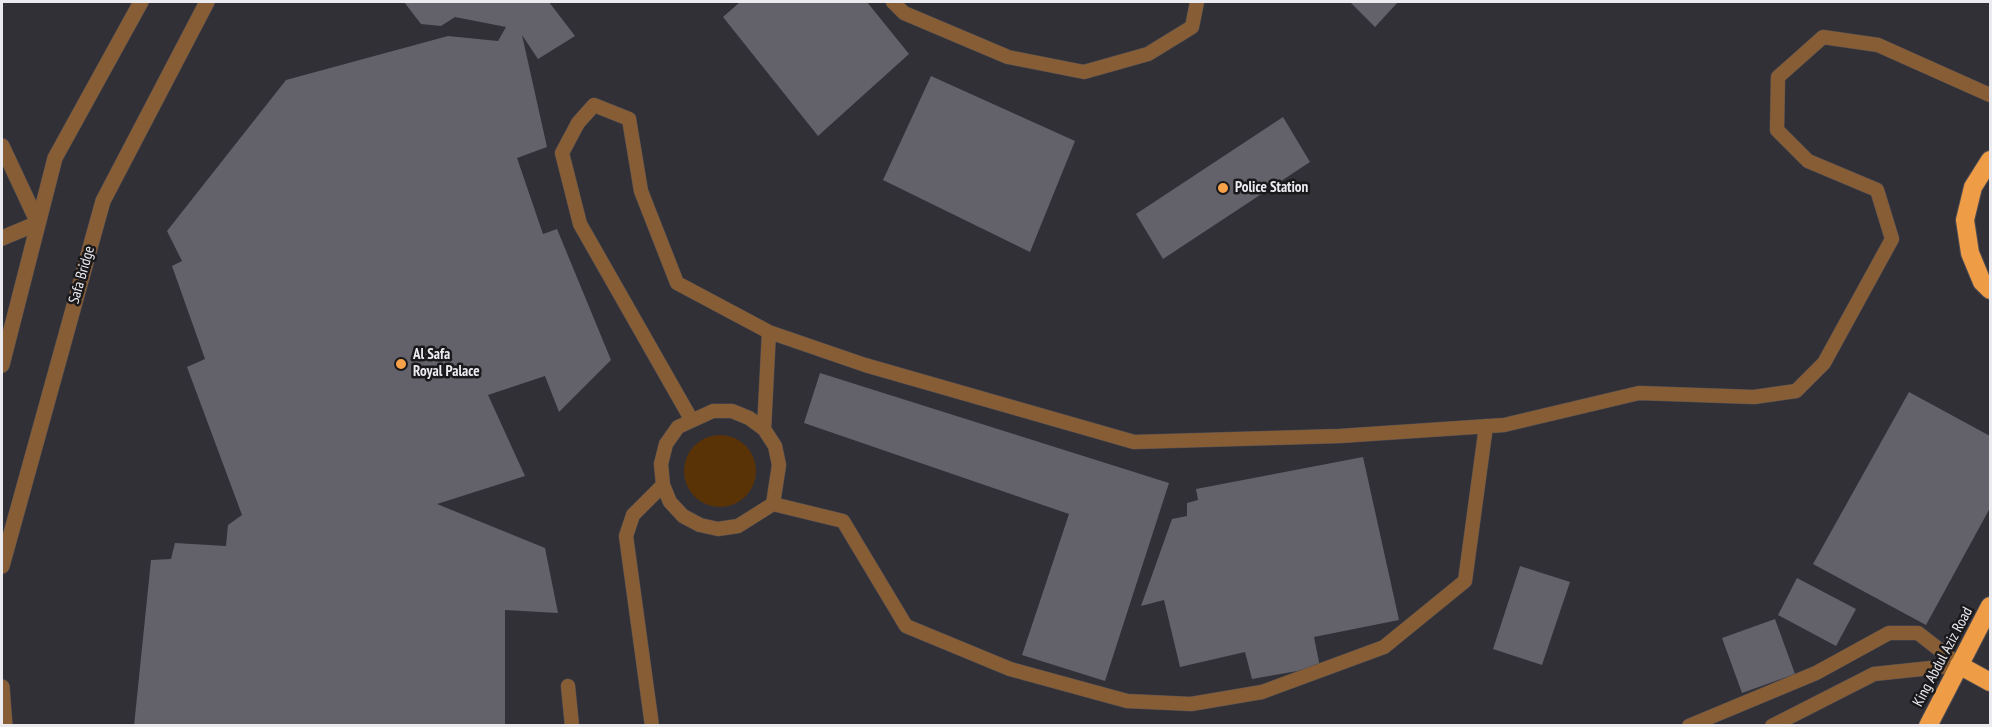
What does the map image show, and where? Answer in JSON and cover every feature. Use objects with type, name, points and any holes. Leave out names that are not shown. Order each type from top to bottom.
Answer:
[{"type":"highway","points":[[1990,160],[1973,187],[1965,220],[1970,253],[1982,282],[1990,290]]},
{"type":"highway","name":"King Abdul Aziz Road","points":[[1928,726],[1990,606]]},
{"type":"highway","points":[[1959,665],[1990,682]]},
{"type":"street","points":[[2,365],[55,158],[141,2]]},
{"type":"street","name":"Safa Bridge","points":[[2,566],[103,201],[207,2]]},
{"type":"street","points":[[2,146],[38,223]]},
{"type":"street","points":[[2,238],[38,223]]},
{"type":"street","points":[[2,687],[5,726]]},
{"type":"lane","points":[[893,2],[904,13],[1008,57],[1084,72],[1148,54],[1192,27],[1197,2]]},
{"type":"lane","points":[[691,419],[580,224],[562,153],[578,123],[594,105],[629,119],[641,191],[677,283],[769,332],[866,365],[1134,442],[1340,436],[1504,425],[1640,393],[1754,397],[1796,391],[1824,363],[1892,239],[1877,190],[1808,160],[1777,130],[1778,77],[1823,37],[1878,45],[1990,95]]},
{"type":"lane","points":[[764,429],[769,332]]},
{"type":"lane","points":[[773,504],[779,465],[774,446],[764,429],[749,418],[732,411],[713,411],[691,419],[678,427],[666,444],[661,464],[663,484],[670,502],[683,516],[700,525],[718,529],[738,526],[773,504],[843,521],[906,626],[1010,669],[1127,701],[1191,704],[1262,692],[1384,647],[1465,581],[1486,426]]},
{"type":"lane","points":[[652,726],[626,536],[633,515],[663,484]]},
{"type":"lane","points":[[1689,726],[1816,673],[1889,633],[1917,633],[1959,665]]},
{"type":"lane","points":[[1773,726],[1874,674],[1959,665]]},
{"type":"lane","points":[[568,686],[572,726]]},
{"type":"shaded area","points":[[727,435],[746,445],[754,457],[756,471],[754,485],[746,497],[734,505],[713,507],[694,497],[686,485],[684,464],[694,445],[706,437]]},
{"type":"building","name":"Al Safa Royal Palace","points":[[404,2],[549,2],[575,36],[538,59],[522,35],[547,147],[517,158],[543,234],[557,229],[611,360],[559,412],[545,376],[488,395],[525,476],[437,504],[545,548],[558,613],[505,610],[505,726],[134,726],[151,560],[171,559],[175,543],[226,546],[228,525],[242,515],[187,367],[205,359],[172,266],[182,261],[167,231],[286,80],[448,36],[498,41],[506,27],[455,17],[441,26],[421,24]]},
{"type":"building","points":[[740,2],[867,2],[909,54],[818,136],[723,17]]},
{"type":"building","points":[[1350,2],[1398,2],[1375,27]]},
{"type":"building","points":[[931,76],[1075,141],[1030,252],[883,180]]},
{"type":"building","name":"Police Station","points":[[1283,117],[1310,162],[1163,259],[1136,214]]},
{"type":"building","points":[[820,373],[1169,483],[1105,681],[1022,655],[1069,514],[804,423]]},
{"type":"building","points":[[1909,392],[1990,436],[1990,508],[1926,625],[1813,564]]},
{"type":"building","points":[[1363,457],[1399,620],[1314,637],[1320,667],[1252,679],[1245,652],[1180,667],[1164,600],[1141,606],[1172,519],[1187,516],[1187,503],[1198,500],[1196,489]]},
{"type":"building","points":[[1520,566],[1570,582],[1542,665],[1493,649]]},
{"type":"building","points":[[1797,578],[1856,609],[1836,646],[1778,615]]},
{"type":"building","points":[[1775,619],[1795,674],[1742,693],[1722,638]]},
{"type":"place","name":"Police Station","points":[[1223,188]]},
{"type":"place","name":"Al Safa Royal Palace","points":[[401,364]]}]
